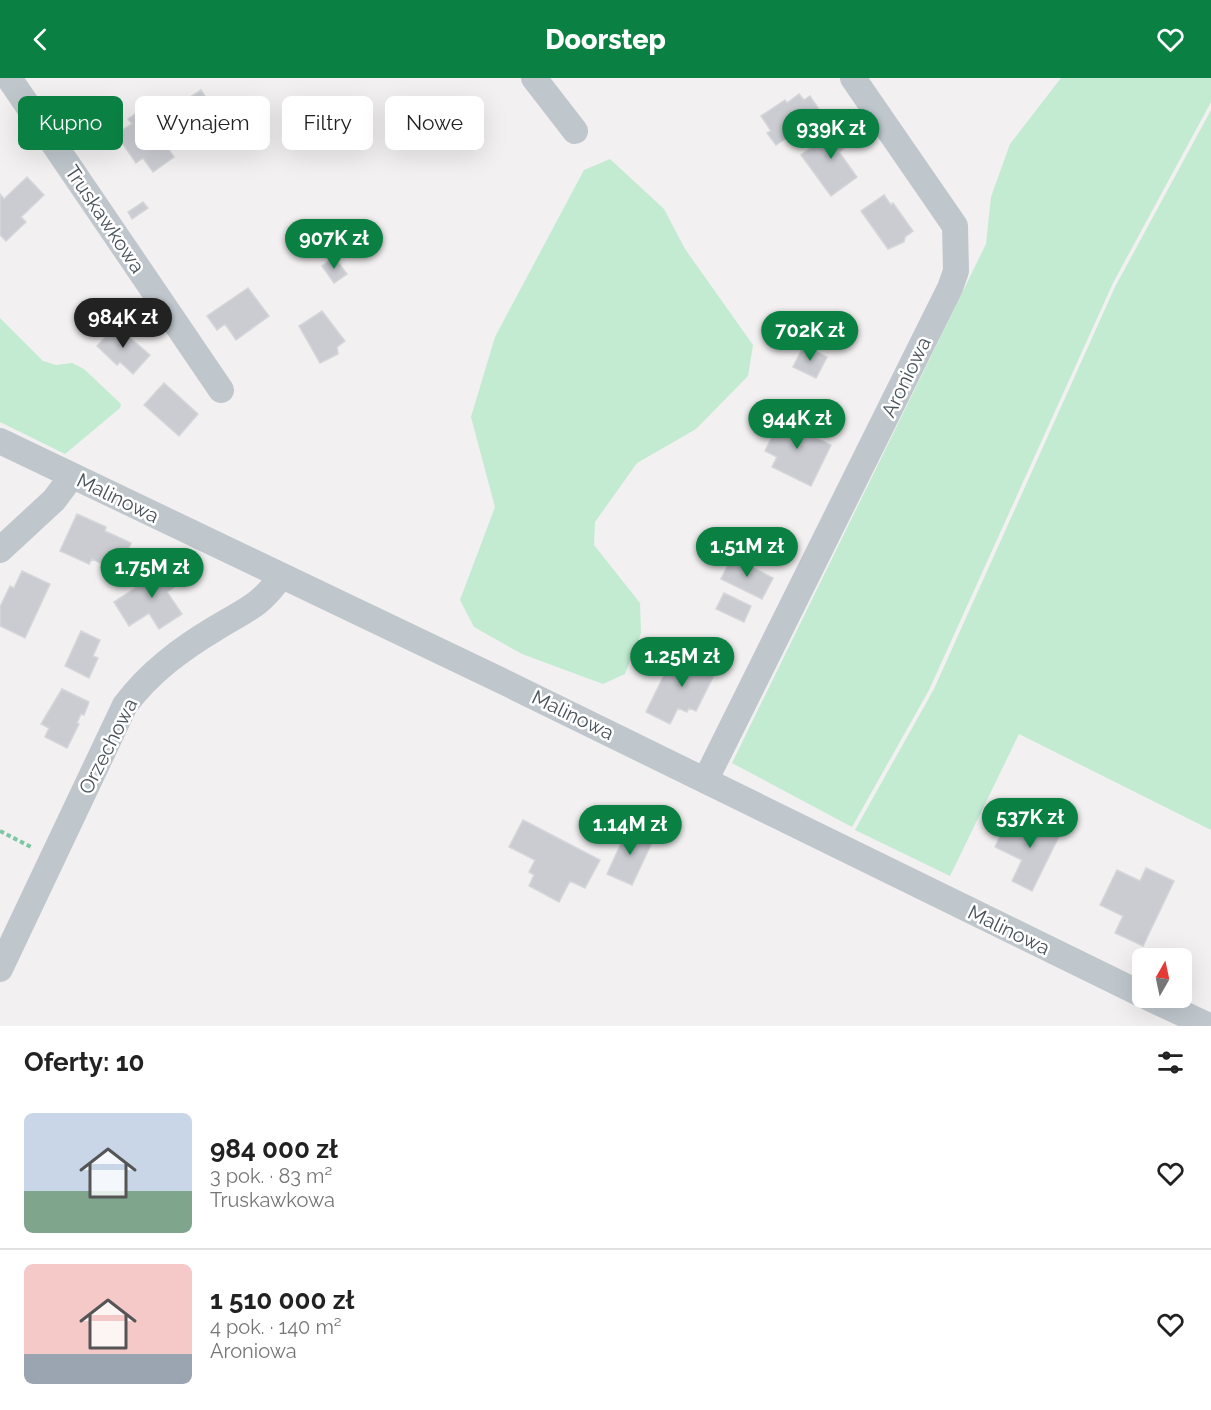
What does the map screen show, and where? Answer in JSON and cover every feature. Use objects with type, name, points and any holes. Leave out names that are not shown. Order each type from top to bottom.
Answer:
[{"type":"street","name":"Truskawkowa","points":[[9,78],[221,390]]},
{"type":"street","points":[[534,78],[575,131]]},
{"type":"street","name":"Aroniowa","points":[[705,779],[950,288],[956,271],[955,226],[853,78]]},
{"type":"street","name":"Malinowa","points":[[0,441],[705,779],[1132,990]]},
{"type":"street","points":[[0,550],[54,500],[72,476]]},
{"type":"street","name":"Orzechowa","points":[[0,969],[125,705],[144,681],[161,665],[267,596],[280,577]]},
{"type":"street","points":[[1170,1008],[1209,1026]]},
{"type":"path","points":[[0,831],[52,858]]},
{"type":"green space","points":[[1061,78],[1211,78],[1211,102],[1113,283],[929,690],[852,827],[732,763],[986,244],[991,197],[1010,144]]},
{"type":"green space","points":[[1211,110],[1211,830],[1019,734],[950,876],[855,830],[934,689],[1115,287]]},
{"type":"green space","points":[[610,159],[664,209],[685,249],[753,345],[748,376],[696,429],[637,463],[595,522],[594,545],[640,603],[641,633],[625,674],[603,684],[522,654],[474,627],[460,600],[495,507],[471,417],[495,337],[584,170]]},
{"type":"green space","points":[[0,318],[43,361],[56,365],[72,363],[84,369],[121,404],[120,408],[65,454],[0,422]]},
{"type":"building","points":[[201,90],[205,96],[192,96]]},
{"type":"building","points":[[799,94],[804,100],[810,96],[822,114],[776,145],[767,133],[771,131],[761,116],[785,100],[787,103]]},
{"type":"building","points":[[135,114],[135,150],[169,150],[174,157],[153,172],[143,158],[136,163],[123,144],[123,130],[132,124],[128,119]]},
{"type":"building","points":[[843,124],[855,140],[839,152],[857,177],[831,196],[801,155]]},
{"type":"building","points":[[27,177],[44,195],[21,217],[26,222],[6,241],[0,235],[0,194],[4,199]]},
{"type":"building","points":[[884,195],[891,205],[893,203],[913,231],[905,237],[904,242],[888,249],[861,211]]},
{"type":"building","points":[[143,202],[148,208],[132,219],[128,212]]},
{"type":"building","points":[[334,257],[347,274],[334,283],[322,266]]},
{"type":"building","points":[[248,288],[269,316],[236,340],[225,324],[217,330],[207,316]]},
{"type":"building","points":[[322,311],[345,341],[337,347],[338,354],[320,363],[299,326]]},
{"type":"building","points":[[119,322],[131,334],[129,337],[150,355],[133,374],[120,362],[117,365],[97,346]]},
{"type":"building","points":[[804,345],[827,357],[816,378],[793,367]]},
{"type":"building","points":[[164,383],[198,414],[179,436],[144,405]]},
{"type":"building","points":[[784,412],[814,427],[810,435],[831,445],[811,486],[772,467],[777,457],[765,451]]},
{"type":"building","points":[[77,514],[106,527],[105,531],[131,543],[118,571],[92,559],[89,564],[60,551]]},
{"type":"building","points":[[732,557],[773,578],[762,599],[721,579]]},
{"type":"building","points":[[172,564],[183,581],[167,592],[182,614],[159,629],[149,613],[129,626],[114,602]]},
{"type":"building","points":[[22,571],[50,584],[25,638],[0,626],[0,607],[10,586],[14,588]]},
{"type":"building","points":[[724,593],[751,606],[744,622],[716,609]]},
{"type":"building","points":[[81,631],[100,640],[93,656],[98,658],[89,678],[65,666]]},
{"type":"building","points":[[696,653],[719,665],[696,711],[689,708],[687,712],[678,708],[670,724],[646,712],[672,659],[689,667]]},
{"type":"building","points":[[62,689],[89,702],[84,715],[81,714],[77,723],[79,724],[67,748],[45,737],[49,728],[41,724]]},
{"type":"building","points":[[1043,818],[1063,828],[1032,891],[1012,881],[1022,860],[995,847],[1005,826],[1013,830],[1017,822],[1037,831]]},
{"type":"building","points":[[523,820],[600,860],[585,888],[570,881],[559,902],[529,886],[534,875],[529,872],[535,860],[509,847]]},
{"type":"building","points":[[629,826],[654,838],[632,885],[607,874]]},
{"type":"building","points":[[1146,868],[1174,881],[1143,946],[1115,933],[1123,916],[1100,905],[1117,870],[1140,881]]}]
